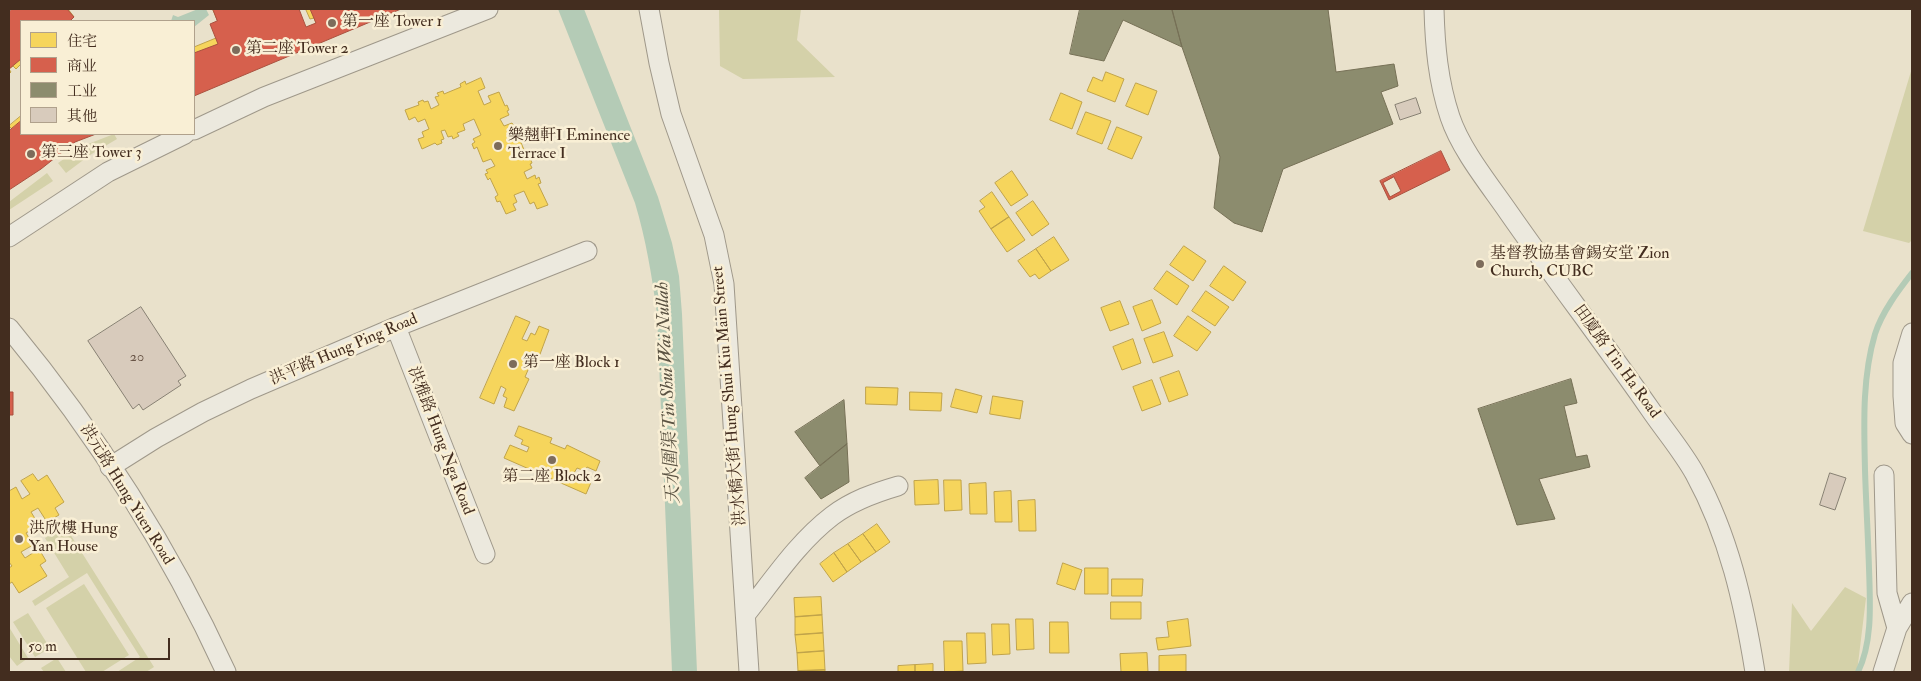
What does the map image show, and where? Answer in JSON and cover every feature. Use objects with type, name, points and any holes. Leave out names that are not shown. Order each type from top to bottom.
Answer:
[{"type":"street","points":[[195,130],[264,97],[461,14],[488,9]]},
{"type":"street","name":"洪水橋大街 Hung Shui Kiu Main Street","points":[[649,9],[671,114],[714,235],[724,284],[749,672]]},
{"type":"street","name":"田廈路 Tin Ha Road","points":[[1434,9],[1440,85],[1450,118],[1458,134],[1482,174],[1535,251],[1612,355],[1694,473],[1717,516],[1734,568],[1747,624],[1755,672]]},
{"type":"street","points":[[9,237],[108,172],[183,135]]},
{"type":"street","name":"洪平路 Hung Ping Road","points":[[110,467],[156,438],[203,412],[259,385],[587,251]]},
{"type":"street","name":"洪元路 Hung Yuen Road","points":[[9,328],[60,395],[110,467],[149,528],[226,672]]},
{"type":"street","name":"洪雅路 Hung Nga Road","points":[[396,328],[485,554]]},
{"type":"street","points":[[1912,333],[1903,363],[1903,396],[1905,424],[1912,434]]},
{"type":"street","points":[[1884,475],[1887,593],[1897,628]]},
{"type":"street","points":[[746,614],[815,531],[833,515],[875,493],[898,486]]},
{"type":"street","points":[[1883,672],[1897,628],[1912,603]]},
{"type":"shaded area","points":[[719,9],[801,9],[797,40],[835,77],[743,79],[720,66]]},
{"type":"shaded area","points":[[1912,68],[1912,240],[1909,243],[1863,231]]},
{"type":"shaded area","points":[[111,135],[115,135],[117,139],[90,155],[66,173],[58,163],[83,146]]},
{"type":"shaded area","points":[[47,173],[53,181],[9,210],[9,202]]},
{"type":"shaded area","points":[[65,526],[154,667],[146,672],[117,672],[140,657],[87,573],[35,606],[32,601],[69,577],[45,538]]},
{"type":"shaded area","points":[[84,584],[129,655],[102,672],[86,672],[46,608]]},
{"type":"shaded area","points":[[1845,587],[1866,598],[1857,672],[1789,672],[1792,603],[1811,631]]},
{"type":"shaded area","points":[[28,613],[50,648],[35,657],[13,622]]},
{"type":"shaded area","points":[[9,627],[28,658],[17,666],[9,656]]},
{"type":"shaded area","points":[[57,658],[66,672],[44,672],[41,668]]},
{"type":"water","points":[[198,9],[206,9],[209,15],[195,26],[195,20],[171,20],[173,15],[178,17]]},
{"type":"water","name":"天水圍渠 Tin Shui Wai Nullah","points":[[558,9],[584,9],[658,197],[672,243],[679,276],[697,672],[672,672],[657,314],[651,272],[635,203]]},
{"type":"building: 住宅","points":[[18,9],[57,9],[61,14],[68,9],[74,17],[71,20],[20,20],[20,65],[16,69],[13,66],[9,69],[9,16]]},
{"type":"building: 住宅","name":"第二座 Tower 2","points":[[213,9],[266,9],[268,16],[265,17],[269,28],[273,26],[276,36],[273,37],[280,55],[269,59],[270,63],[250,71],[249,67],[237,72],[238,75],[216,84],[215,81],[205,84],[206,87],[197,91],[195,88],[195,47],[216,38],[217,40],[224,37]]},
{"type":"building: 住宅","name":"第一座 Tower 1","points":[[392,9],[393,12],[382,16],[380,11],[371,14],[369,10],[349,18],[350,22],[341,26],[343,31],[332,35],[331,32],[321,36],[314,18],[310,19],[306,10]]},
{"type":"building: 住宅","points":[[1106,72],[1124,79],[1115,102],[1087,91],[1093,77],[1102,81]]},
{"type":"building: 住宅","name":"樂翹軒I Eminence Terrace I","points":[[481,78],[485,88],[478,91],[484,105],[491,102],[488,96],[499,92],[505,106],[507,105],[509,115],[500,119],[504,126],[512,123],[514,126],[516,125],[518,130],[516,131],[528,159],[530,158],[532,163],[530,164],[532,168],[524,172],[527,179],[535,175],[536,179],[539,177],[541,183],[538,184],[548,205],[537,209],[534,202],[530,204],[524,191],[514,195],[517,202],[513,204],[516,210],[506,214],[500,201],[497,202],[495,197],[498,195],[490,178],[488,180],[485,174],[488,173],[486,170],[495,166],[491,159],[483,162],[477,147],[474,149],[472,144],[475,142],[473,139],[481,135],[474,119],[463,124],[465,130],[457,133],[459,136],[453,139],[452,136],[448,137],[445,130],[441,131],[444,139],[441,140],[442,143],[437,145],[435,143],[422,149],[418,139],[424,137],[422,132],[429,129],[425,119],[418,122],[415,117],[409,120],[405,110],[419,105],[418,102],[423,100],[424,102],[428,101],[431,109],[439,105],[435,97],[439,96],[437,93],[443,91],[444,94],[461,87],[460,84],[465,81],[466,84]]},
{"type":"building: 住宅","points":[[1136,83],[1157,91],[1148,115],[1126,106]]},
{"type":"building: 住宅","points":[[1061,93],[1082,102],[1072,129],[1050,120]]},
{"type":"building: 住宅","points":[[1086,112],[1111,121],[1102,144],[1077,134]]},
{"type":"building: 住宅","name":"第三座 Tower 3","points":[[20,117],[20,135],[72,135],[59,145],[61,148],[42,162],[40,159],[25,172],[27,174],[9,189],[9,131],[12,129],[9,126]]},
{"type":"building: 住宅","points":[[1117,127],[1142,137],[1132,159],[1108,149]]},
{"type":"building: 住宅","points":[[1012,171],[1028,195],[1011,206],[995,183]]},
{"type":"building: 住宅","points":[[992,192],[1009,217],[991,229],[979,211],[985,207],[980,201]]},
{"type":"building: 住宅","points":[[1033,201],[1049,224],[1032,236],[1016,213]]},
{"type":"building: 住宅","points":[[1009,217],[1025,240],[1007,252],[991,229]]},
{"type":"building: 住宅","points":[[1054,237],[1069,260],[1051,271],[1036,249]]},
{"type":"building: 住宅","points":[[1184,246],[1206,261],[1193,281],[1170,265]]},
{"type":"building: 住宅","points":[[1036,249],[1051,271],[1039,279],[1035,274],[1030,277],[1018,261]]},
{"type":"building: 住宅","points":[[1224,266],[1246,282],[1233,301],[1210,286]]},
{"type":"building: 住宅","points":[[1167,271],[1189,286],[1177,305],[1154,289]]},
{"type":"building: 住宅","points":[[1206,291],[1229,307],[1215,326],[1192,311]]},
{"type":"building: 住宅","points":[[1152,300],[1161,323],[1142,331],[1133,307]]},
{"type":"building: 住宅","points":[[1120,301],[1129,324],[1110,331],[1101,308]]},
{"type":"building: 住宅","name":"第一座 Block 1","points":[[516,316],[530,322],[522,339],[527,341],[531,333],[535,335],[539,326],[549,330],[536,365],[531,363],[525,377],[529,379],[514,411],[504,407],[507,398],[503,396],[506,389],[501,386],[494,404],[480,398]]},
{"type":"building: 住宅","points":[[1188,316],[1211,332],[1197,351],[1174,336]]},
{"type":"building: 住宅","points":[[1164,332],[1173,356],[1153,363],[1144,339]]},
{"type":"building: 住宅","points":[[1133,339],[1141,363],[1122,370],[1113,347]]},
{"type":"building: 住宅","points":[[1179,371],[1188,395],[1169,402],[1160,378]]},
{"type":"building: 住宅","points":[[1152,380],[1161,404],[1142,411],[1133,387]]},
{"type":"building: 住宅","points":[[866,387],[898,388],[897,405],[866,404]]},
{"type":"building: 住宅","points":[[956,389],[982,396],[977,413],[951,407]]},
{"type":"building: 住宅","points":[[910,392],[942,393],[941,411],[910,410]]},
{"type":"building: 住宅","points":[[993,396],[1023,401],[1020,419],[990,414]]},
{"type":"building: 住宅","name":"第二座 Block 2","points":[[519,426],[552,438],[550,443],[565,449],[567,445],[600,461],[596,471],[587,467],[585,471],[577,468],[574,473],[592,480],[586,494],[504,458],[510,445],[527,452],[529,447],[521,444],[523,440],[515,436]]},
{"type":"building: 住宅","name":"洪欣樓 Hung Yan House","points":[[33,474],[38,481],[47,475],[64,502],[55,508],[59,515],[47,522],[38,508],[31,512],[39,525],[26,533],[33,545],[21,552],[25,558],[39,549],[46,561],[40,565],[47,576],[19,593],[12,582],[9,584],[9,568],[12,566],[9,562],[9,491],[16,487],[22,499],[30,494],[21,481]]},
{"type":"building: 住宅","points":[[938,480],[939,504],[915,505],[914,481]]},
{"type":"building: 住宅","points":[[944,480],[961,480],[962,510],[945,511]]},
{"type":"building: 住宅","points":[[986,483],[987,514],[970,514],[969,484]]},
{"type":"building: 住宅","points":[[1011,491],[1012,522],[995,522],[994,492]]},
{"type":"building: 住宅","points":[[1035,500],[1036,531],[1019,531],[1018,501]]},
{"type":"building: 住宅","points":[[877,524],[890,542],[876,552],[863,534]]},
{"type":"building: 住宅","points":[[863,534],[876,552],[861,562],[848,544]]},
{"type":"building: 住宅","points":[[848,544],[861,562],[847,572],[834,553]]},
{"type":"building: 住宅","points":[[834,553],[847,572],[833,582],[820,564]]},
{"type":"building: 住宅","points":[[1063,563],[1082,570],[1075,590],[1057,584]]},
{"type":"building: 住宅","points":[[1085,568],[1108,568],[1108,594],[1085,594]]},
{"type":"building: 住宅","points":[[1112,579],[1143,579],[1142,596],[1112,596]]},
{"type":"building: 住宅","points":[[821,597],[822,615],[795,617],[794,598]]},
{"type":"building: 住宅","points":[[1111,602],[1141,602],[1141,619],[1111,619]]},
{"type":"building: 住宅","points":[[822,615],[823,633],[795,635],[795,617]]},
{"type":"building: 住宅","points":[[1016,619],[1033,619],[1034,649],[1017,650]]},
{"type":"building: 住宅","points":[[1188,619],[1191,646],[1158,650],[1156,638],[1169,637],[1167,622]]},
{"type":"building: 住宅","points":[[1050,622],[1068,622],[1069,653],[1050,653]]},
{"type":"building: 住宅","points":[[992,624],[1009,624],[1010,654],[993,655]]},
{"type":"building: 住宅","points":[[823,633],[824,651],[797,653],[795,635]]},
{"type":"building: 住宅","points":[[967,633],[985,633],[986,663],[968,664]]},
{"type":"building: 住宅","points":[[944,641],[962,641],[963,671],[945,672]]},
{"type":"building: 住宅","points":[[824,651],[825,670],[798,671],[797,653]]},
{"type":"building: 住宅","points":[[1147,653],[1148,672],[1121,672],[1120,654]]},
{"type":"building: 住宅","points":[[1186,655],[1186,672],[1159,672],[1159,656]]},
{"type":"building: 住宅","points":[[933,664],[933,672],[915,672],[915,665]]},
{"type":"building: 住宅","points":[[915,665],[915,672],[898,672],[898,666]]},
{"type":"building: 住宅","points":[[825,670],[825,672],[798,672],[798,671]]},
{"type":"building: 商业","points":[[12,9],[67,9],[74,17],[71,20],[20,20],[20,60],[9,69],[9,12]]},
{"type":"building: 商业","points":[[213,9],[299,9],[306,27],[316,23],[310,9],[401,9],[195,96],[195,53],[218,44],[210,24],[217,21]]},
{"type":"building: 商业","name":"第三座 Tower 3","points":[[20,122],[20,135],[93,135],[75,142],[41,169],[9,190],[9,131]]},
{"type":"building: 商业","points":[[1441,151],[1450,170],[1389,200],[1380,181]]},
{"type":"building: 商业","points":[[1394,177],[1401,191],[1390,197],[1383,183]]},
{"type":"building: 商业","points":[[9,392],[13,392],[13,415],[9,415]]},
{"type":"building: 工业","points":[[1080,9],[1172,9],[1182,47],[1123,20],[1104,61],[1070,54]]},
{"type":"building: 工业","points":[[1172,9],[1328,9],[1336,72],[1394,64],[1398,86],[1381,92],[1393,124],[1283,169],[1262,232],[1234,223],[1214,208],[1220,157],[1182,47]]},
{"type":"building: 工业","points":[[1571,379],[1577,403],[1564,406],[1576,457],[1587,455],[1590,467],[1539,479],[1555,519],[1517,525],[1478,409]]},
{"type":"building: 工业","points":[[844,400],[847,444],[820,466],[795,432]]},
{"type":"building: 工业","points":[[847,444],[849,482],[821,499],[805,478]]},
{"type":"building: 其他","points":[[1416,98],[1421,113],[1400,120],[1395,105]]},
{"type":"building: 其他","points":[[141,307],[186,376],[178,381],[181,385],[143,410],[139,404],[133,409],[88,341]]},
{"type":"building: 其他","points":[[1830,473],[1846,478],[1835,510],[1820,505]]},
{"type":"waterway","points":[[1858,672],[1863,660],[1870,621],[1864,436],[1868,367],[1875,334],[1882,318],[1896,294],[1912,273]]},
{"type":"place","name":"第一座 Tower 1","points":[[332,23]]},
{"type":"place","name":"第二座 Tower 2","points":[[236,50]]},
{"type":"place","name":"樂翹軒I Eminence Terrace I","points":[[498,146]]},
{"type":"place","name":"第三座 Tower 3","points":[[31,154]]},
{"type":"place","name":"基督教協基會錫安堂 Zion Church, CUBC","points":[[1480,264]]},
{"type":"place","name":"第一座 Block 1","points":[[513,364]]},
{"type":"place","name":"第二座 Block 2","points":[[552,460]]},
{"type":"place","name":"洪欣樓 Hung Yan House","points":[[19,539]]}]
